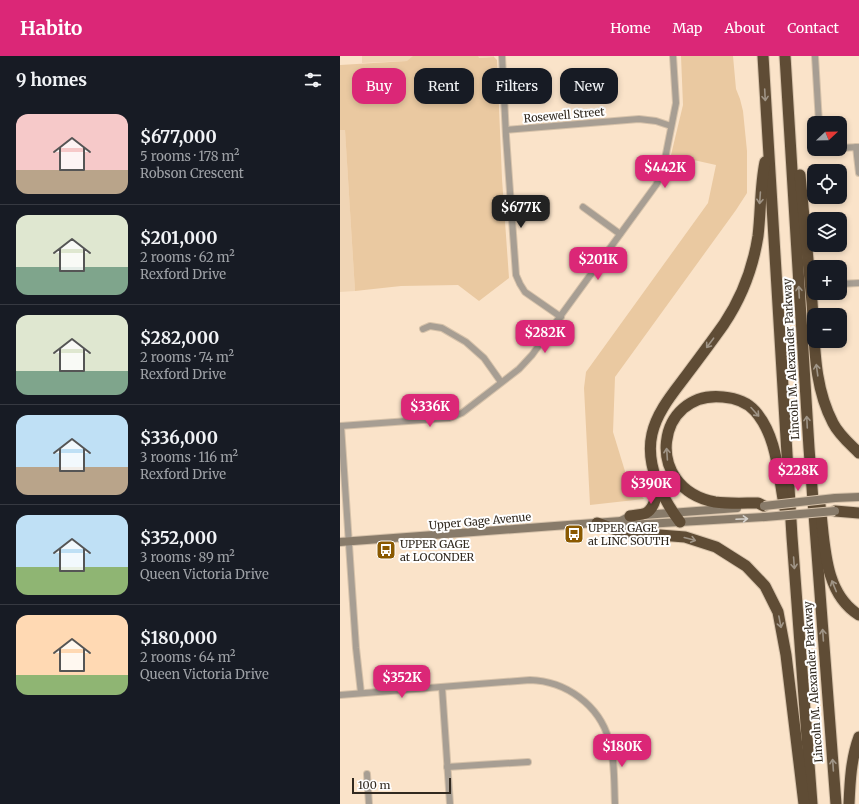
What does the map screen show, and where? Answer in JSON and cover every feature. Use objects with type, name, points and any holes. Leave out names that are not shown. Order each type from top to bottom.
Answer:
[{"type":"highway","name":"Lincoln M. Alexander Parkway","points":[[763,56],[792,536],[812,804]]},
{"type":"highway","name":"Lincoln M. Alexander Parkway","points":[[785,56],[809,448],[836,804]]},
{"type":"highway","points":[[790,130],[798,152],[818,381],[824,403],[834,424],[844,438],[859,453]]},
{"type":"highway","points":[[680,522],[673,513],[658,484],[651,456],[652,434],[654,426],[662,410],[729,318],[746,285],[758,235],[762,177],[768,146]]},
{"type":"highway","points":[[764,506],[758,503],[714,502],[689,491],[678,482],[670,469],[666,454],[668,431],[676,416],[689,404],[704,398],[716,396],[732,398],[755,410],[764,423],[770,436],[775,456],[780,489],[792,536]]},
{"type":"highway","points":[[809,448],[816,469],[826,555],[831,577],[841,600],[851,610],[859,615]]},
{"type":"highway","points":[[626,519],[646,513],[652,507],[656,498],[658,484]]},
{"type":"highway","points":[[835,511],[859,513]]},
{"type":"highway","points":[[597,523],[622,532],[685,538],[716,547],[746,566],[765,586],[778,612],[786,655],[804,804]]},
{"type":"highway","points":[[849,804],[850,776],[859,737]]},
{"type":"main road","name":"Upper Gage Avenue","points":[[340,542],[597,523],[673,513],[859,497]]},
{"type":"main road","name":"Upper Gage Avenue","points":[[626,519],[630,525],[765,517],[859,508]]},
{"type":"street","points":[[502,56],[516,275],[525,292],[561,317]]},
{"type":"street","points":[[361,693],[356,648],[341,426],[449,418],[462,413],[519,369],[530,358],[656,185],[662,174],[676,103],[673,56]]},
{"type":"street","points":[[815,56],[819,116]]},
{"type":"street","name":"Rosewell Street","points":[[506,130],[639,119],[653,120],[671,126]]},
{"type":"street","points":[[847,148],[858,147],[859,173]]},
{"type":"street","points":[[583,207],[620,234]]},
{"type":"street","points":[[847,284],[859,283]]},
{"type":"street","points":[[423,329],[430,326],[442,328],[466,342],[480,354],[501,382]]},
{"type":"street","points":[[340,694],[442,688],[535,680],[556,684],[575,693],[592,709],[602,723],[610,741],[615,804]]},
{"type":"street","points":[[442,688],[450,804]]},
{"type":"street","points":[[447,768],[528,762]]},
{"type":"street","points":[[367,774],[369,804]]},
{"type":"shaded area","points":[[362,56],[494,56],[494,57],[362,63]]},
{"type":"shaded area","points":[[413,56],[478,56],[479,58],[494,57],[497,60],[497,68],[482,68],[482,104],[499,104],[502,179],[509,278],[479,301],[458,285],[401,286],[355,291],[345,130],[340,130],[340,65],[407,61]]},
{"type":"shaded area","points":[[681,56],[733,56],[736,89],[743,111],[747,151],[747,193],[615,377],[613,432],[628,481],[644,499],[590,505],[584,388],[586,372],[708,203],[716,165],[671,155],[683,105]]},
{"type":"shaded area","points":[[345,129],[355,291],[340,292],[340,130]]},
{"type":"place","name":"UPPER GAGE at LINC SOUTH","points":[[574,534]]},
{"type":"place","name":"UPPER GAGE at LOCONDER","points":[[386,550]]}]
